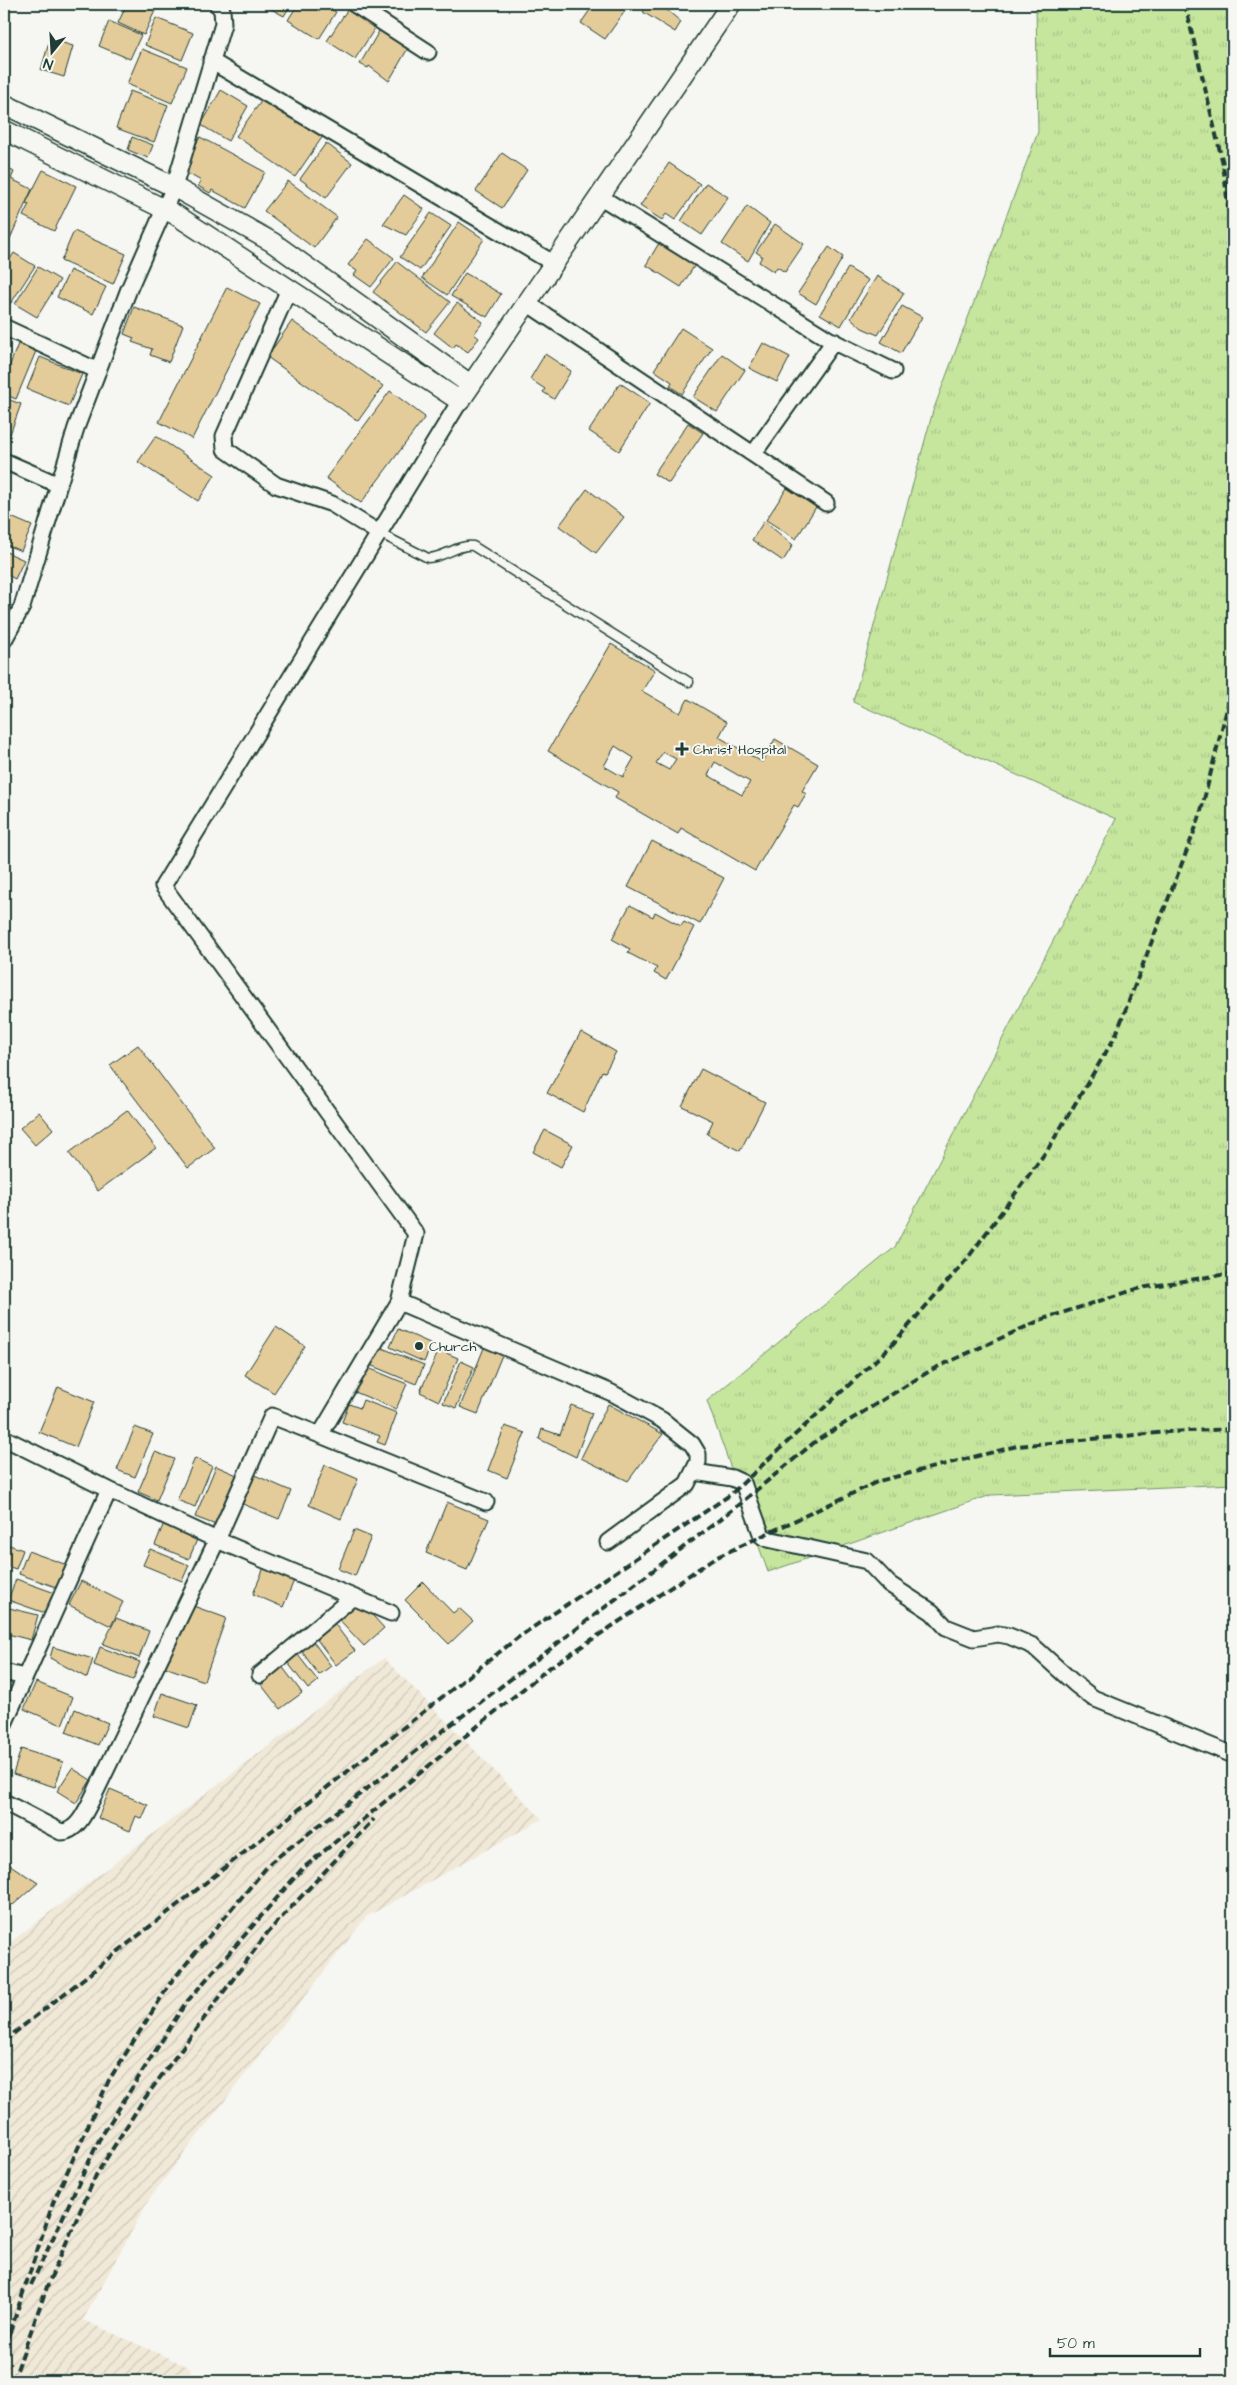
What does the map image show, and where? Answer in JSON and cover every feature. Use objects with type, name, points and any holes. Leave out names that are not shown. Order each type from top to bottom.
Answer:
[{"type":"street","points":[[354,4],[428,52]]},
{"type":"street","points":[[320,1435],[399,1302],[416,1234],[163,886],[460,401],[731,4]]},
{"type":"street","points":[[4,640],[22,607],[76,428],[129,289],[174,187],[223,24],[223,6]]},
{"type":"street","points":[[211,61],[553,264]]},
{"type":"street","points":[[4,104],[174,187],[272,242],[471,385]]},
{"type":"street","points":[[4,130],[176,215],[460,401]]},
{"type":"street","points":[[599,196],[834,341],[893,371]]},
{"type":"street","points":[[288,288],[224,436],[225,449],[276,485],[332,504],[379,533]]},
{"type":"street","points":[[527,303],[754,453],[826,503]]},
{"type":"street","points":[[4,327],[98,371]]},
{"type":"street","points":[[754,453],[834,341]]},
{"type":"street","points":[[4,461],[59,486]]},
{"type":"street","points":[[399,1302],[570,1374],[662,1420],[692,1444],[698,1454],[695,1472],[688,1484],[608,1542]]},
{"type":"street","points":[[4,1802],[61,1832],[68,1832],[74,1828],[96,1791],[217,1540],[272,1416],[486,1502]]},
{"type":"street","points":[[4,1438],[109,1490],[217,1540],[391,1613]]},
{"type":"street","points":[[695,1472],[732,1478],[743,1483],[762,1536],[768,1539],[867,1561],[889,1584],[932,1612],[946,1627],[974,1638],[998,1634],[1009,1636],[1033,1646],[1093,1698],[1233,1755]]},
{"type":"street","points":[[4,1724],[109,1490]]},
{"type":"street","points":[[260,1675],[353,1597]]},
{"type":"street","points":[[4,1672],[24,1677]]},
{"type":"lane","points":[[379,533],[428,558],[434,558],[466,545],[480,550],[689,682]]},
{"type":"shaded area","points":[[384,1658],[542,1819],[366,1917],[150,2198],[83,2320],[191,2368],[187,2381],[4,2381],[4,1947]]},
{"type":"green space","points":[[1036,4],[1233,4],[1233,1484],[991,1495],[768,1572],[707,1401],[895,1247],[1116,819],[853,702],[933,411],[1038,132]]},
{"type":"building","points":[[127,4],[158,4],[144,35],[118,23]]},
{"type":"building","points":[[262,4],[291,4],[284,16]]},
{"type":"building","points":[[298,4],[322,4],[336,12],[319,39],[288,20]]},
{"type":"building","points":[[351,4],[379,22],[355,59],[327,41]]},
{"type":"building","points":[[539,4],[551,4],[548,9]]},
{"type":"building","points":[[594,4],[614,4],[625,11],[605,39],[581,23]]},
{"type":"building","points":[[650,4],[660,4],[681,22],[675,32],[643,12]]},
{"type":"building","points":[[156,18],[193,33],[182,60],[145,45]]},
{"type":"building","points":[[109,21],[141,35],[130,59],[99,46]]},
{"type":"building","points":[[382,26],[411,43],[389,81],[369,66],[368,68],[360,64]]},
{"type":"building","points":[[50,39],[73,46],[64,77],[41,70]]},
{"type":"building","points":[[142,49],[187,67],[172,103],[127,84]]},
{"type":"building","points":[[221,90],[248,106],[228,141],[201,125]]},
{"type":"building","points":[[130,91],[168,105],[154,142],[116,128]]},
{"type":"building","points":[[265,96],[323,136],[295,177],[236,136]]},
{"type":"building","points":[[132,137],[153,145],[148,158],[128,150]]},
{"type":"building","points":[[200,137],[265,172],[245,208],[212,190],[210,193],[198,186],[201,181],[182,170]]},
{"type":"building","points":[[326,143],[352,163],[326,198],[300,179]]},
{"type":"building","points":[[502,153],[527,170],[502,208],[476,191]]},
{"type":"building","points":[[669,163],[700,184],[675,220],[666,214],[662,220],[640,206]]},
{"type":"building","points":[[4,166],[14,172],[11,179],[32,189],[5,250]]},
{"type":"building","points":[[43,170],[76,186],[54,231],[23,216],[29,204],[26,203]]},
{"type":"building","points":[[288,181],[337,217],[314,248],[264,211]]},
{"type":"building","points":[[706,183],[728,197],[702,235],[681,221]]},
{"type":"building","points":[[404,195],[424,209],[406,235],[383,224]]},
{"type":"building","points":[[747,206],[770,223],[748,261],[722,244]]},
{"type":"building","points":[[431,213],[451,226],[420,270],[400,257]]},
{"type":"building","points":[[459,222],[484,239],[447,295],[422,278]]},
{"type":"building","points":[[775,224],[804,244],[785,272],[777,267],[774,272],[759,262],[762,256],[756,252]]},
{"type":"building","points":[[74,231],[126,254],[113,284],[61,261]]},
{"type":"building","points":[[662,238],[698,260],[681,287],[646,265]]},
{"type":"building","points":[[368,239],[394,258],[371,287],[354,275],[357,271],[348,265]]},
{"type":"building","points":[[829,247],[843,257],[816,304],[798,293]]},
{"type":"building","points":[[14,253],[35,266],[11,303],[4,298],[4,268]]},
{"type":"building","points":[[397,262],[450,302],[426,332],[373,292]]},
{"type":"building","points":[[38,267],[60,280],[37,317],[15,304]]},
{"type":"building","points":[[848,268],[868,280],[841,326],[820,314]]},
{"type":"building","points":[[70,270],[106,287],[93,314],[57,297]]},
{"type":"building","points":[[465,273],[501,294],[487,317],[451,296]]},
{"type":"building","points":[[877,276],[904,293],[878,335],[862,328],[851,318]]},
{"type":"building","points":[[227,287],[260,304],[192,439],[159,422]]},
{"type":"building","points":[[457,303],[483,322],[474,334],[479,338],[468,352],[456,344],[453,348],[434,333]]},
{"type":"building","points":[[902,306],[922,317],[901,353],[881,342]]},
{"type":"building","points":[[134,307],[183,325],[169,362],[150,355],[152,349],[132,342],[134,338],[124,334]]},
{"type":"building","points":[[292,321],[383,386],[358,421],[267,357]]},
{"type":"building","points":[[681,328],[712,348],[682,394],[670,386],[672,382],[654,370]]},
{"type":"building","points":[[763,343],[790,357],[777,382],[749,368]]},
{"type":"building","points":[[18,344],[36,351],[16,399],[4,394],[4,374],[6,375]]},
{"type":"building","points":[[545,354],[571,371],[554,399],[543,392],[545,389],[530,379]]},
{"type":"building","points":[[722,354],[745,370],[717,412],[693,397]]},
{"type":"building","points":[[40,357],[82,374],[69,406],[27,389]]},
{"type":"building","points":[[620,383],[650,403],[619,451],[589,431]]},
{"type":"building","points":[[390,391],[425,417],[361,503],[326,478]]},
{"type":"building","points":[[4,398],[21,404],[5,448],[4,448]]},
{"type":"building","points":[[688,423],[703,433],[669,483],[654,474]]},
{"type":"building","points":[[156,436],[215,475],[198,501],[138,462]]},
{"type":"building","points":[[787,488],[816,507],[796,539],[766,520]]},
{"type":"building","points":[[587,489],[624,517],[596,553],[559,526]]},
{"type":"building","points":[[4,514],[32,526],[21,551],[4,544]]},
{"type":"building","points":[[764,521],[793,545],[783,561],[752,540]]},
{"type":"building","points":[[4,551],[24,560],[15,579],[4,573]]},
{"type":"building","points":[[611,644],[655,670],[642,691],[680,713],[688,699],[727,722],[719,737],[762,762],[775,739],[818,764],[802,791],[806,794],[798,807],[794,805],[755,871],[681,828],[678,834],[615,798],[618,792],[548,751]],"holes":[[[615,746],[634,758],[623,777],[604,766]],[[663,752],[676,759],[669,770],[656,763]],[[715,762],[750,782],[742,795],[708,775]]]},
{"type":"building","points":[[652,841],[724,878],[700,924],[628,887]]},
{"type":"building","points":[[630,905],[653,917],[655,912],[681,926],[684,922],[694,927],[666,980],[654,973],[657,968],[628,953],[630,949],[612,939]]},
{"type":"building","points":[[581,1032],[616,1052],[605,1072],[602,1071],[583,1112],[547,1093]]},
{"type":"building","points":[[138,1045],[215,1148],[188,1168],[110,1065]]},
{"type":"building","points":[[701,1069],[765,1102],[740,1151],[707,1134],[713,1121],[682,1106]]},
{"type":"building","points":[[127,1110],[156,1148],[98,1191],[69,1153]]},
{"type":"building","points":[[39,1112],[53,1129],[35,1145],[20,1128]]},
{"type":"building","points":[[545,1130],[573,1145],[561,1167],[533,1152]]},
{"type":"building","points":[[276,1327],[305,1346],[274,1393],[245,1375]]},
{"type":"building","points":[[398,1329],[432,1344],[424,1362],[390,1347]]},
{"type":"building","points":[[486,1343],[504,1350],[478,1414],[460,1407]]},
{"type":"building","points":[[377,1346],[424,1365],[416,1384],[370,1365]]},
{"type":"building","points":[[439,1350],[458,1358],[439,1401],[420,1392]]},
{"type":"building","points":[[461,1361],[474,1367],[456,1408],[443,1403]]},
{"type":"building","points":[[366,1367],[407,1384],[396,1409],[355,1392]]},
{"type":"building","points":[[58,1387],[94,1402],[76,1447],[39,1432]]},
{"type":"building","points":[[363,1400],[397,1413],[385,1445],[377,1442],[380,1436],[342,1422],[349,1404],[360,1408]]},
{"type":"building","points":[[608,1404],[663,1434],[628,1481],[581,1458]]},
{"type":"building","points":[[571,1405],[592,1413],[576,1457],[539,1439],[542,1429],[560,1435]]},
{"type":"building","points":[[505,1426],[525,1433],[507,1478],[488,1470]]},
{"type":"building","points":[[135,1427],[153,1434],[135,1477],[117,1470]]},
{"type":"building","points":[[155,1452],[174,1459],[157,1500],[138,1492]]},
{"type":"building","points":[[195,1458],[212,1466],[195,1507],[177,1500]]},
{"type":"building","points":[[325,1465],[358,1479],[341,1519],[309,1505]]},
{"type":"building","points":[[216,1466],[237,1475],[216,1525],[195,1517]]},
{"type":"building","points":[[250,1473],[291,1491],[279,1519],[238,1502]]},
{"type":"building","points":[[447,1502],[489,1519],[467,1570],[426,1553]]},
{"type":"building","points":[[164,1523],[198,1537],[189,1559],[155,1545]]},
{"type":"building","points":[[354,1530],[371,1537],[355,1576],[338,1569]]},
{"type":"building","points":[[4,1543],[23,1550],[16,1569],[4,1565]]},
{"type":"building","points":[[150,1549],[189,1565],[182,1581],[143,1565]]},
{"type":"building","points":[[28,1551],[67,1565],[59,1588],[19,1574]]},
{"type":"building","points":[[265,1565],[295,1578],[283,1607],[253,1594]]},
{"type":"building","points":[[16,1579],[55,1593],[48,1614],[8,1600]]},
{"type":"building","points":[[81,1581],[123,1602],[111,1626],[69,1605]]},
{"type":"building","points":[[423,1582],[453,1613],[459,1608],[473,1621],[449,1644],[405,1600]]},
{"type":"building","points":[[356,1597],[384,1628],[364,1646],[336,1616]]},
{"type":"building","points":[[188,1604],[226,1618],[204,1681],[165,1667]]},
{"type":"building","points":[[5,1607],[38,1615],[31,1640],[4,1633]]},
{"type":"building","points":[[325,1611],[355,1651],[336,1665],[306,1625]]},
{"type":"building","points":[[116,1618],[149,1631],[139,1658],[103,1644]]},
{"type":"building","points":[[304,1629],[331,1666],[319,1675],[292,1638]]},
{"type":"building","points":[[288,1642],[318,1681],[308,1689],[278,1650]]},
{"type":"building","points":[[53,1647],[93,1659],[87,1678],[50,1658]]},
{"type":"building","points":[[100,1647],[140,1662],[133,1680],[94,1665]]},
{"type":"building","points":[[272,1653],[302,1693],[280,1709],[250,1670]]},
{"type":"building","points":[[36,1682],[73,1697],[62,1725],[24,1709]]},
{"type":"building","points":[[162,1693],[197,1705],[189,1728],[154,1716]]},
{"type":"building","points":[[75,1709],[108,1723],[98,1745],[66,1732]]},
{"type":"building","points":[[21,1749],[63,1762],[55,1787],[13,1774]]},
{"type":"building","points":[[72,1768],[91,1780],[76,1803],[57,1791]]},
{"type":"building","points":[[110,1789],[148,1805],[142,1819],[136,1816],[130,1831],[98,1818]]},
{"type":"building","points":[[4,1861],[38,1883],[13,1905],[4,1900]]},
{"type":"railway","points":[[1185,4],[1223,164],[1233,247]]},
{"type":"railway","points":[[4,2041],[520,1636],[730,1495],[891,1346],[967,1259],[1048,1149],[1115,1037],[1199,819],[1233,685]]},
{"type":"railway","points":[[10,2332],[53,2203],[109,2080],[171,1982],[271,1862],[731,1511],[816,1441],[933,1369],[1043,1319],[1140,1288],[1233,1273]]},
{"type":"railway","points":[[31,2285],[99,2140],[185,2004],[302,1869],[549,1668],[715,1558],[879,1481],[1017,1446],[1168,1432],[1233,1429]]},
{"type":"railway","points":[[13,2381],[48,2284],[96,2175],[142,2102],[268,1932],[374,1819]]},
{"type":"railway","points":[[4,2349],[12,2325]]},
{"type":"place","name":"Christ Hospital","points":[[682,749]]},
{"type":"place","name":"Church","points":[[419,1346]]}]
